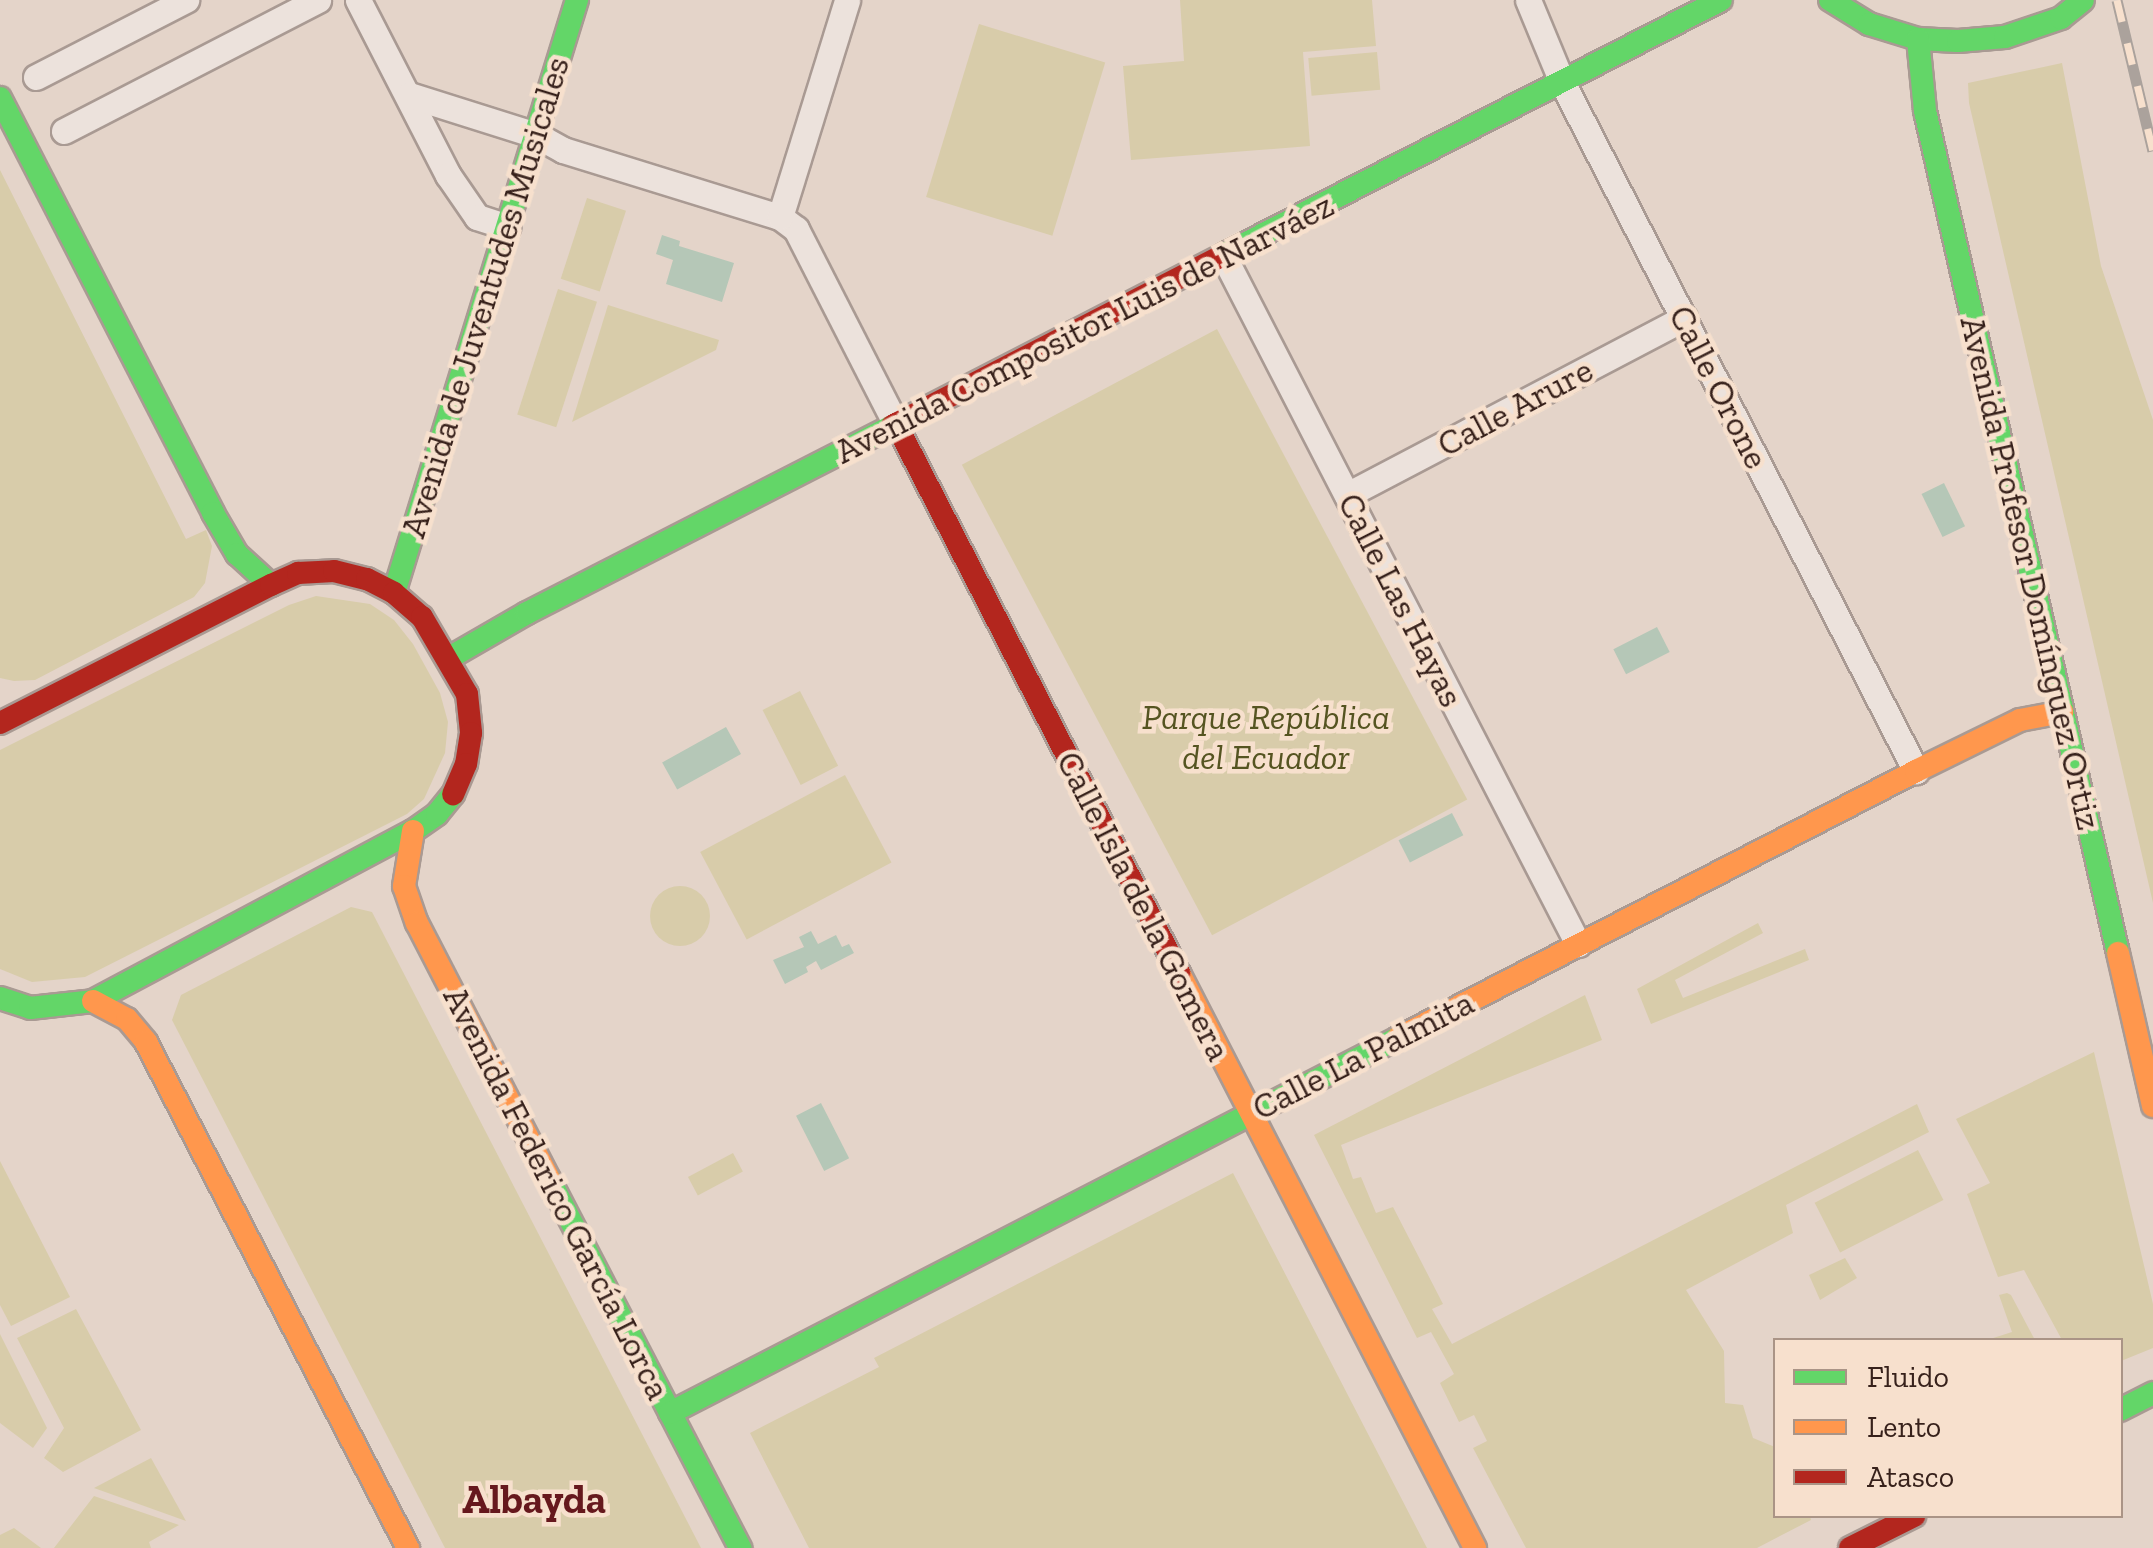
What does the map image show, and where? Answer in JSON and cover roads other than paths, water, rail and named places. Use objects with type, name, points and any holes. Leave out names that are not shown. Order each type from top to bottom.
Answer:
[{"type":"main road","name":"Avenida de Juventudes Musicales","points":[[394,594],[577,0]]},
{"type":"main road","name":"Avenida Compositor Luis de Narváez","points":[[448,658],[1721,0]]},
{"type":"main road","points":[[1830,0],[1869,24],[1918,39],[2006,37],[2061,18],[2083,0]]},
{"type":"main road","name":"Avenida Profesor Domínguez Ortiz","points":[[1918,39],[1925,111],[2153,1106]]},
{"type":"main road","points":[[0,98],[214,513],[237,554],[271,585]]},
{"type":"main road","name":"Calle Isla de la Gomera","points":[[896,424],[1474,1548]]},
{"type":"main road","points":[[0,723],[298,572],[334,571],[367,579],[394,594],[422,618],[467,694],[470,733],[466,764],[454,793],[437,814],[412,830],[94,1001],[61,1008],[30,1008],[0,998]]},
{"type":"main road","name":"Calle La Palmita","points":[[670,1413],[1916,771],[2020,720],[2062,712]]},
{"type":"main road","name":"Avenida Federico García Lorca","points":[[412,830],[404,886],[417,923],[740,1548]]},
{"type":"main road","points":[[94,1001],[126,1019],[146,1042],[408,1548]]},
{"type":"main road","points":[[2123,1408],[2153,1393]]},
{"type":"main road","points":[[1850,1548],[1885,1540],[1912,1518]]},
{"type":"street","points":[[36,77],[186,0]]},
{"type":"street","points":[[64,131],[318,0]]},
{"type":"street","points":[[358,0],[448,176],[477,217],[507,227]]},
{"type":"street","points":[[780,217],[847,0]]},
{"type":"street","name":"Calle Orone","points":[[1528,0],[1562,82],[1916,771]]},
{"type":"street","points":[[409,96],[536,134],[563,150],[780,217],[796,229],[896,424]]},
{"type":"street","name":"Calle Las Hayas","points":[[1224,257],[1578,944]]},
{"type":"street","name":"Calle Arure","points":[[1347,496],[1684,318]]},
{"type":"railway","points":[[2117,0],[2153,151]]},
{"type":"district","name":"Albayda","points":[[534,1499]]},
{"type":"park label","name":"Parque República del Ecuador","points":[[1266,737]]}]
